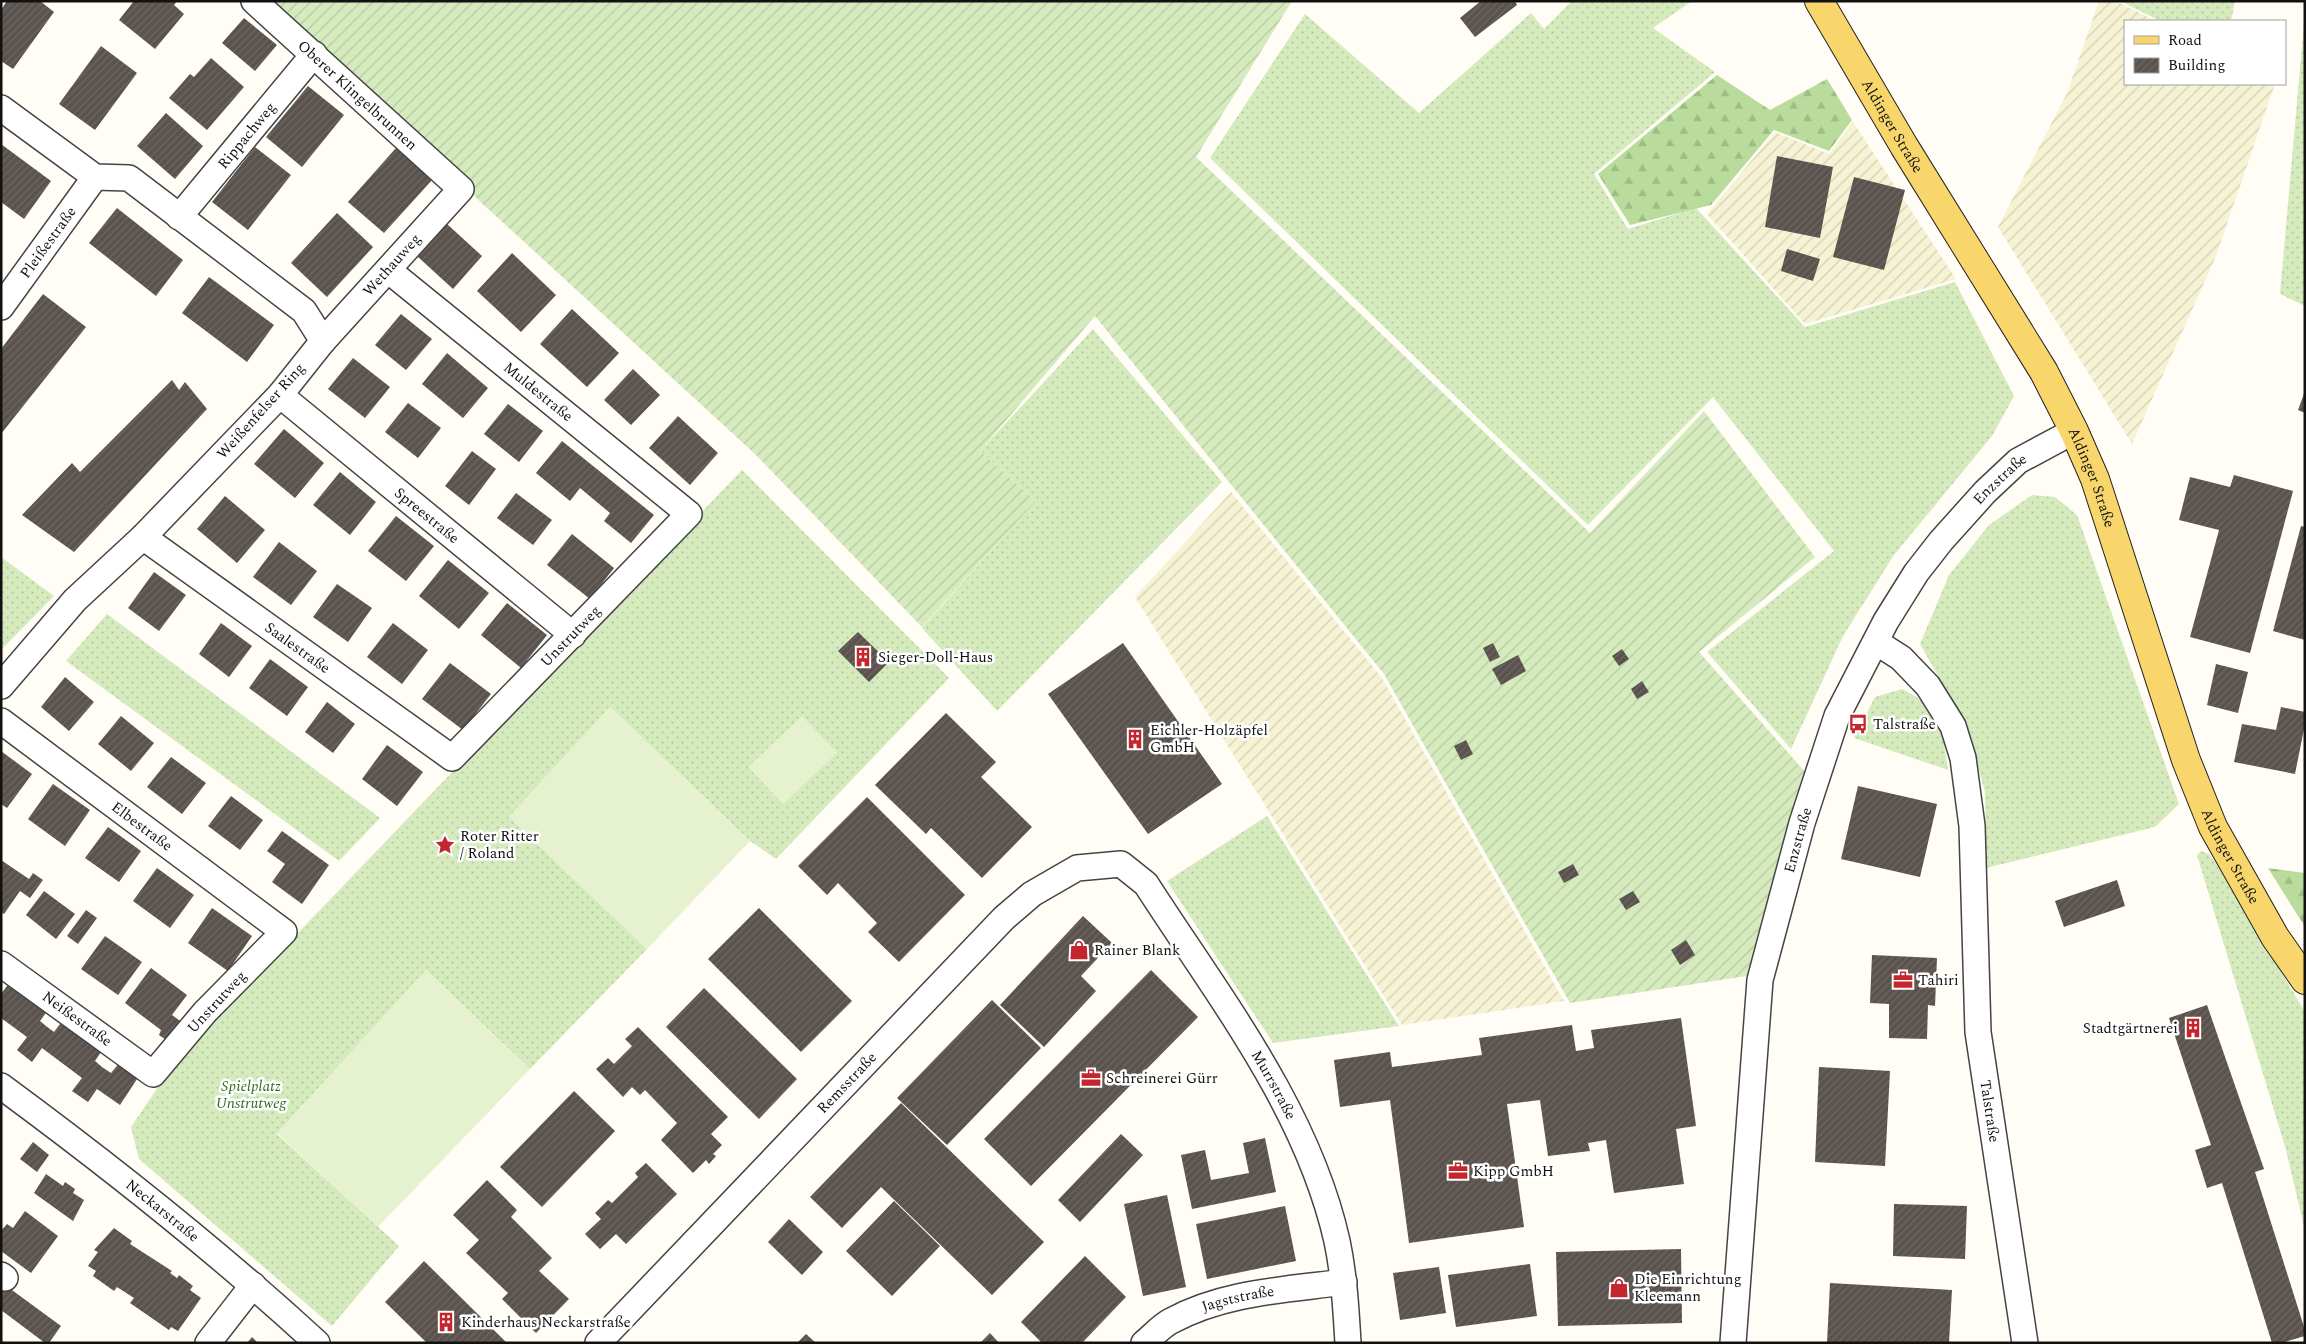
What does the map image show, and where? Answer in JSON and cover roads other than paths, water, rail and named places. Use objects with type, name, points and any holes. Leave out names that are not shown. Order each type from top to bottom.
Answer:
[{"type":"main road","name":"Aldinger Straße","points":[[1819,1],[1904,146],[2039,363],[2074,431],[2095,479],[2186,760],[2213,828],[2275,937],[2305,980]]},
{"type":"street","name":"Oberer Klingelbrunnen","points":[[254,1],[461,189]]},
{"type":"street","name":"Rippachweg","points":[[179,217],[314,54]]},
{"type":"street","points":[[1,108],[95,177],[129,178],[304,311],[323,340]]},
{"type":"street","name":"Pleißestraße","points":[[1,307],[95,177]]},
{"type":"street","name":"Wethauweg","points":[[323,340],[461,189]]},
{"type":"street","name":"Muldestraße","points":[[388,270],[689,514]]},
{"type":"street","name":"Weißenfelser Ring","points":[[1,686],[75,600],[143,537],[280,395],[323,340]]},
{"type":"street","name":"Spreestraße","points":[[280,395],[573,635]]},
{"type":"street","name":"Enzstraße","points":[[1733,1343],[1760,980],[1802,823],[1838,716],[1886,621],[1916,573],[1941,540],[1985,492],[2018,461],[2074,431]]},
{"type":"street","name":"Unstrutweg","points":[[452,758],[689,514]]},
{"type":"street","name":"Saalestraße","points":[[143,537],[452,758]]},
{"type":"street","name":"Talstraße","points":[[1876,642],[1901,658],[1928,686],[1953,726],[1962,758],[1972,826],[1978,1032],[2025,1343]]},
{"type":"street","name":"Elbestraße","points":[[1,721],[284,932]]},
{"type":"street","name":"Murrstraße","points":[[1120,864],[1146,884],[1258,1058],[1301,1135],[1322,1188],[1336,1240],[1344,1282],[1348,1343]]},
{"type":"street","name":"Remsstraße","points":[[598,1343],[1004,918],[1032,894],[1077,868],[1120,864]]},
{"type":"street","name":"Unstrutweg","points":[[153,1074],[205,1012],[284,932]]},
{"type":"street","name":"Neißestraße","points":[[1,964],[153,1074]]},
{"type":"street","name":"Neckarstraße","points":[[1,1086],[98,1157],[253,1285],[317,1343]]},
{"type":"street","name":"Jagststraße","points":[[1144,1343],[1170,1322],[1210,1303],[1246,1295],[1344,1282]]},
{"type":"street","points":[[208,1343],[253,1285]]},
{"type":"place","name":"Sieger-Doll-Haus","points":[[863,657]]},
{"type":"place","name":"Talstraße","points":[[1858,724]]},
{"type":"place","name":"Eichler-Holzäpfel GmbH","points":[[1135,739]]},
{"type":"place","name":"Roter Ritter / Roland","points":[[445,845]]},
{"type":"place","name":"Rainer Blank","points":[[1079,950]]},
{"type":"place","name":"Tahiri","points":[[1903,980]]},
{"type":"place","name":"Stadtgärtnerei","points":[[2193,1028]]},
{"type":"place","name":"Schreinerei Gürr","points":[[1091,1078]]},
{"type":"place","name":"Kipp GmbH","points":[[1458,1171]]},
{"type":"place","name":"Die Einrichtung Kleemann","points":[[1619,1288]]},
{"type":"place","name":"Kinderhaus Neckarstraße","points":[[446,1322]]},
{"type":"park label","name":"Spielplatz Unstrutweg","points":[[251,1094]]}]
